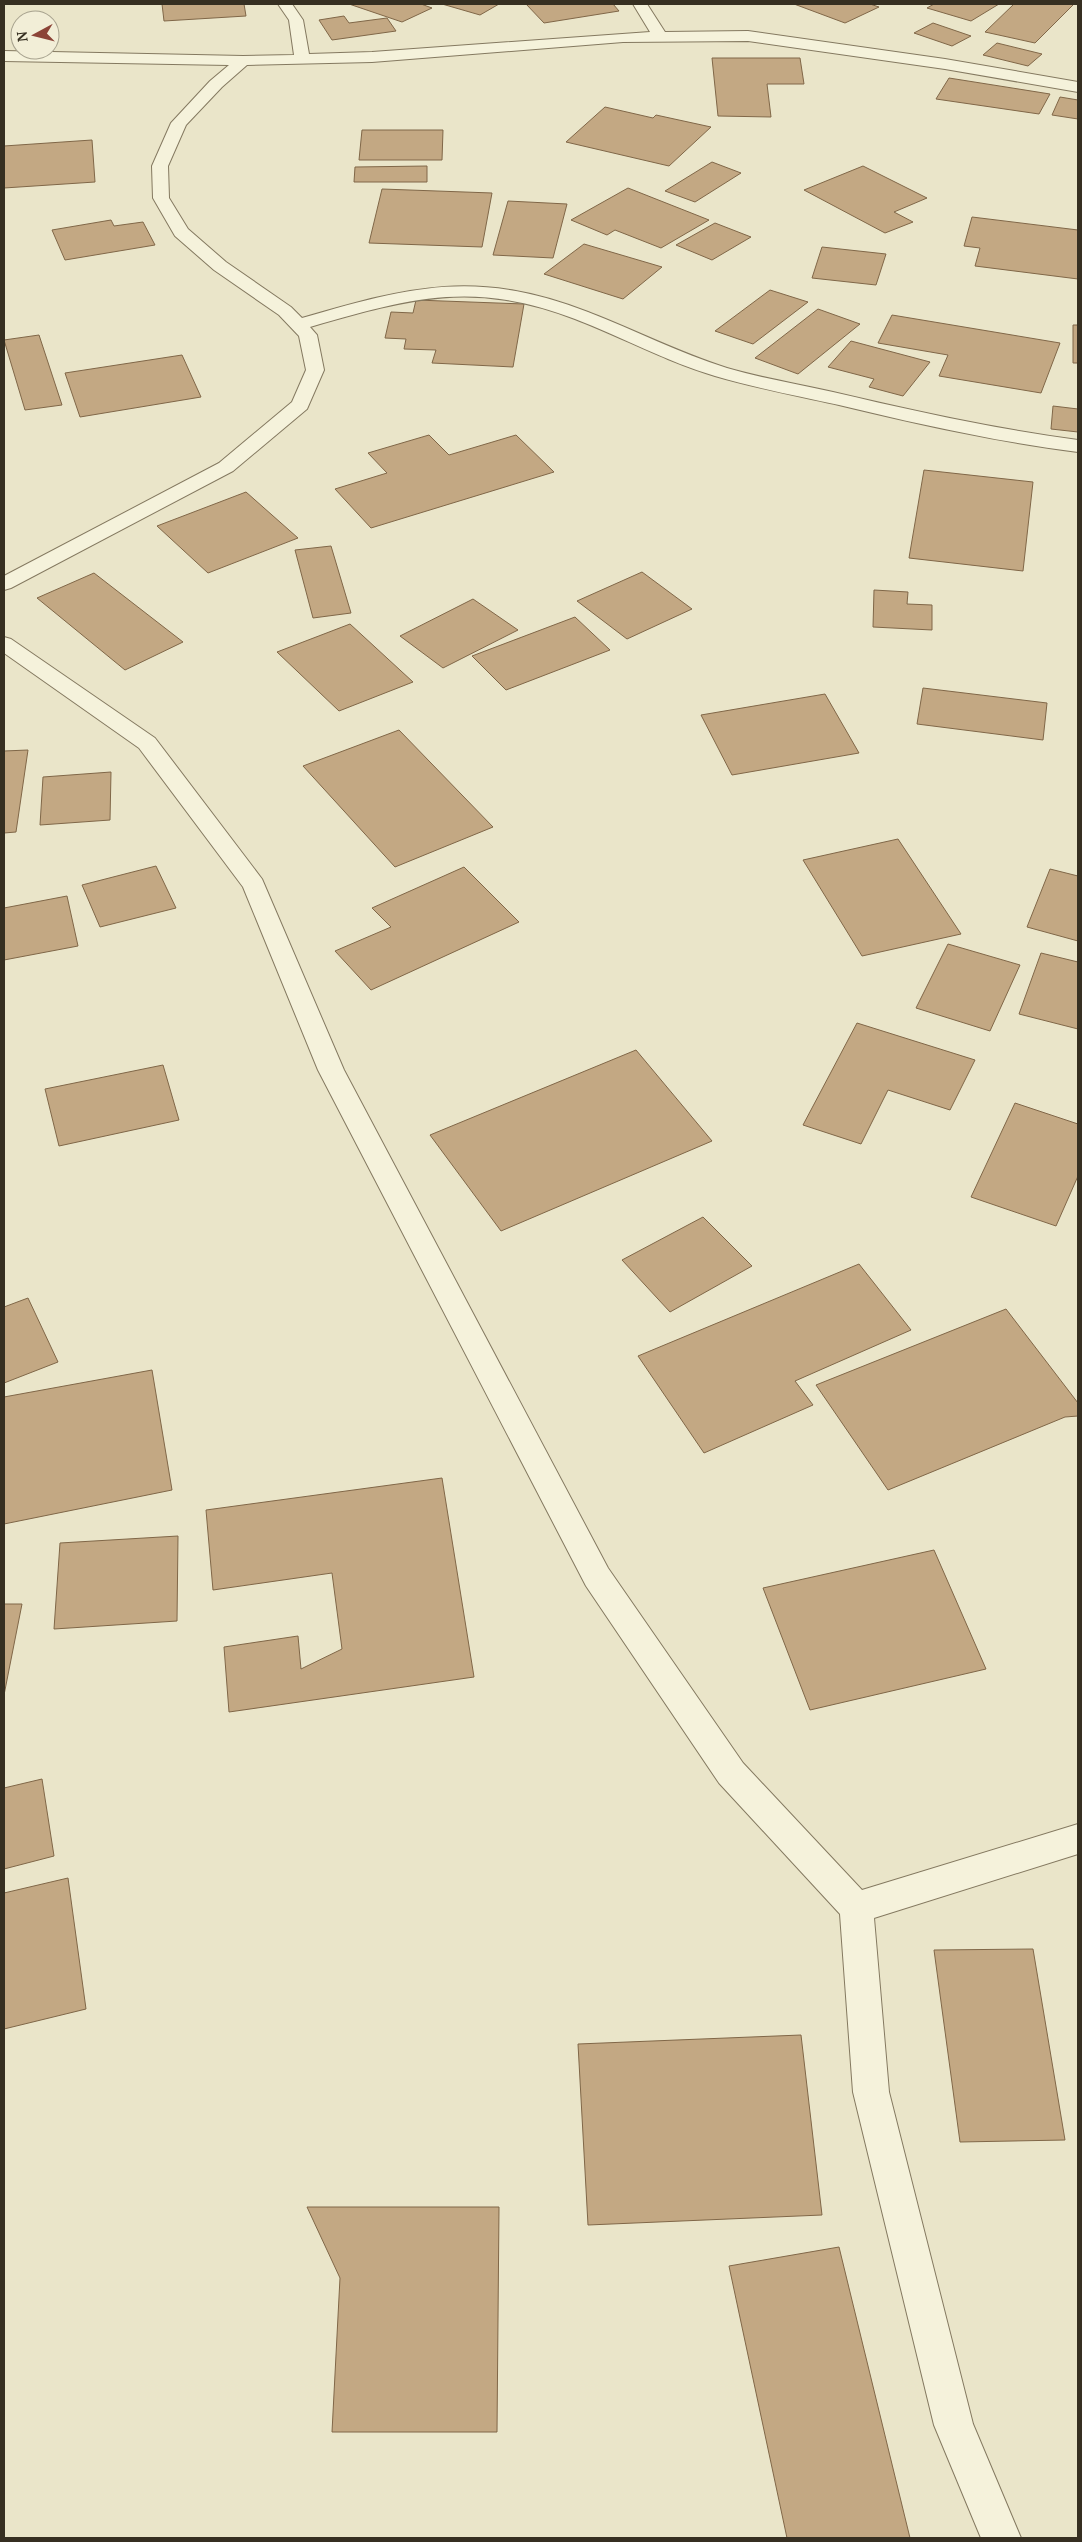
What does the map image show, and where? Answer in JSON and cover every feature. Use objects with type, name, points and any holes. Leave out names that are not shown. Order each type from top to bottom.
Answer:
[{"type":"street","points":[[285,4],[296,20],[302,58]]},
{"type":"street","points":[[640,4],[661,37]]},
{"type":"street","points":[[4,56],[243,61],[372,57],[613,38],[748,36],[945,64],[1078,87]]},
{"type":"street","points":[[4,584],[226,467],[300,405],[316,370],[308,336],[298,324],[285,311],[220,266],[181,232],[161,198],[160,166],[179,124],[216,84],[243,61]]},
{"type":"street","points":[[298,324],[398,297],[451,291],[504,293],[546,303],[708,367],[916,418],[1023,439],[1078,446]]},
{"type":"street","points":[[4,643],[147,743],[254,885],[331,1070],[597,1577],[731,1772],[856,1908],[871,2092],[954,2425],[1002,2538]]},
{"type":"street","points":[[856,1908],[1078,1838]]},
{"type":"building","points":[[162,4],[244,4],[246,16],[164,21]]},
{"type":"building","points":[[349,4],[421,4],[432,8],[402,22]]},
{"type":"building","points":[[442,4],[499,4],[480,15]]},
{"type":"building","points":[[526,4],[613,4],[619,11],[544,23]]},
{"type":"building","points":[[794,4],[870,4],[879,7],[845,23]]},
{"type":"building","points":[[934,4],[999,4],[971,21],[927,8]]},
{"type":"building","points":[[1014,4],[1074,4],[1035,43],[985,32]]},
{"type":"building","points":[[344,16],[349,23],[387,18],[396,31],[332,40],[319,20]]},
{"type":"building","points":[[933,23],[971,36],[952,46],[914,33]]},
{"type":"building","points":[[997,43],[1042,54],[1028,66],[983,55]]},
{"type":"building","points":[[712,58],[800,58],[804,84],[767,84],[771,117],[718,116]]},
{"type":"building","points":[[949,78],[1050,94],[1039,114],[936,99]]},
{"type":"building","points":[[1060,97],[1078,100],[1078,119],[1052,115]]},
{"type":"building","points":[[605,107],[653,118],[656,115],[711,127],[669,166],[566,142]]},
{"type":"building","points":[[362,130],[443,130],[442,160],[359,160]]},
{"type":"building","points":[[92,140],[95,182],[4,188],[4,146]]},
{"type":"building","points":[[712,162],[741,173],[695,202],[665,191]]},
{"type":"building","points":[[427,166],[427,182],[354,182],[355,167]]},
{"type":"building","points":[[863,166],[927,198],[894,212],[913,222],[885,233],[804,190]]},
{"type":"building","points":[[628,188],[709,220],[661,248],[615,230],[607,235],[571,220]]},
{"type":"building","points":[[382,189],[492,193],[482,247],[369,243]]},
{"type":"building","points":[[508,201],[567,204],[553,258],[493,255]]},
{"type":"building","points":[[972,217],[1078,230],[1078,279],[975,266],[980,248],[964,246]]},
{"type":"building","points":[[111,220],[114,226],[143,222],[155,245],[65,260],[52,230]]},
{"type":"building","points":[[715,223],[751,237],[712,260],[676,245]]},
{"type":"building","points":[[584,244],[662,267],[623,299],[544,274]]},
{"type":"building","points":[[822,247],[886,254],[876,285],[812,278]]},
{"type":"building","points":[[770,290],[808,302],[753,344],[715,331]]},
{"type":"building","points":[[416,300],[524,304],[513,367],[432,363],[436,350],[404,349],[406,339],[385,338],[391,312],[413,313]]},
{"type":"building","points":[[818,309],[860,324],[798,374],[755,358]]},
{"type":"building","points":[[892,315],[1060,343],[1041,393],[939,376],[948,355],[878,343]]},
{"type":"building","points":[[1073,325],[1078,325],[1078,363],[1073,363]]},
{"type":"building","points":[[39,335],[62,405],[25,410],[4,340]]},
{"type":"building","points":[[851,341],[930,362],[903,396],[869,387],[874,379],[828,367]]},
{"type":"building","points":[[182,355],[201,397],[80,417],[65,373]]},
{"type":"building","points":[[1053,406],[1078,409],[1078,432],[1051,429]]},
{"type":"building","points":[[429,435],[449,455],[516,435],[554,472],[371,528],[335,489],[387,473],[368,453]]},
{"type":"building","points":[[924,470],[1033,482],[1023,571],[909,558]]},
{"type":"building","points":[[246,492],[298,538],[208,573],[157,526]]},
{"type":"building","points":[[331,546],[351,613],[313,618],[295,550]]},
{"type":"building","points":[[642,572],[692,609],[627,639],[577,601]]},
{"type":"building","points":[[94,573],[183,642],[125,670],[37,598]]},
{"type":"building","points":[[874,590],[908,592],[907,604],[932,605],[932,630],[873,627]]},
{"type":"building","points":[[473,599],[518,630],[443,668],[400,636]]},
{"type":"building","points":[[575,617],[610,650],[506,690],[472,656]]},
{"type":"building","points":[[350,624],[413,682],[339,711],[277,652]]},
{"type":"building","points":[[923,688],[1047,703],[1043,740],[917,724]]},
{"type":"building","points":[[825,694],[859,753],[732,775],[701,715]]},
{"type":"building","points":[[399,730],[493,827],[395,867],[303,766]]},
{"type":"building","points":[[28,750],[16,832],[4,833],[4,751]]},
{"type":"building","points":[[111,772],[110,820],[40,825],[43,777]]},
{"type":"building","points":[[898,839],[961,934],[862,956],[803,860]]},
{"type":"building","points":[[156,866],[176,908],[100,927],[82,885]]},
{"type":"building","points":[[464,867],[519,922],[371,990],[335,951],[391,927],[372,908]]},
{"type":"building","points":[[1050,869],[1078,876],[1078,941],[1027,927]]},
{"type":"building","points":[[67,896],[78,946],[4,960],[4,908]]},
{"type":"building","points":[[948,944],[1020,965],[990,1031],[916,1008]]},
{"type":"building","points":[[1041,953],[1078,962],[1078,1029],[1019,1014]]},
{"type":"building","points":[[857,1023],[975,1060],[950,1110],[888,1090],[861,1144],[803,1125]]},
{"type":"building","points":[[636,1050],[712,1141],[501,1231],[430,1135]]},
{"type":"building","points":[[163,1065],[179,1120],[59,1146],[45,1089]]},
{"type":"building","points":[[1015,1103],[1078,1124],[1078,1176],[1056,1226],[971,1197]]},
{"type":"building","points":[[703,1217],[752,1266],[670,1312],[622,1260]]},
{"type":"building","points":[[859,1264],[911,1330],[795,1381],[813,1405],[704,1453],[638,1356]]},
{"type":"building","points":[[28,1298],[58,1362],[4,1383],[4,1307]]},
{"type":"building","points":[[1006,1309],[1078,1403],[1078,1416],[1065,1417],[888,1490],[816,1385]]},
{"type":"building","points":[[152,1370],[172,1490],[4,1524],[4,1397]]},
{"type":"building","points":[[442,1478],[474,1677],[229,1712],[224,1647],[298,1636],[301,1669],[342,1649],[332,1573],[213,1590],[206,1510]]},
{"type":"building","points":[[178,1536],[177,1621],[54,1629],[60,1543]]},
{"type":"building","points":[[934,1550],[986,1669],[810,1710],[763,1588]]},
{"type":"building","points":[[4,1604],[22,1604],[4,1695]]},
{"type":"building","points":[[42,1779],[54,1856],[4,1869],[4,1788]]},
{"type":"building","points":[[68,1878],[86,2009],[4,2029],[4,1893]]},
{"type":"building","points":[[1033,1949],[1065,2140],[960,2142],[934,1950]]},
{"type":"building","points":[[801,2035],[822,2215],[588,2225],[578,2044]]},
{"type":"building","points":[[307,2207],[499,2207],[497,2432],[332,2432],[340,2278]]},
{"type":"building","points":[[839,2247],[910,2538],[787,2538],[729,2266]]}]
